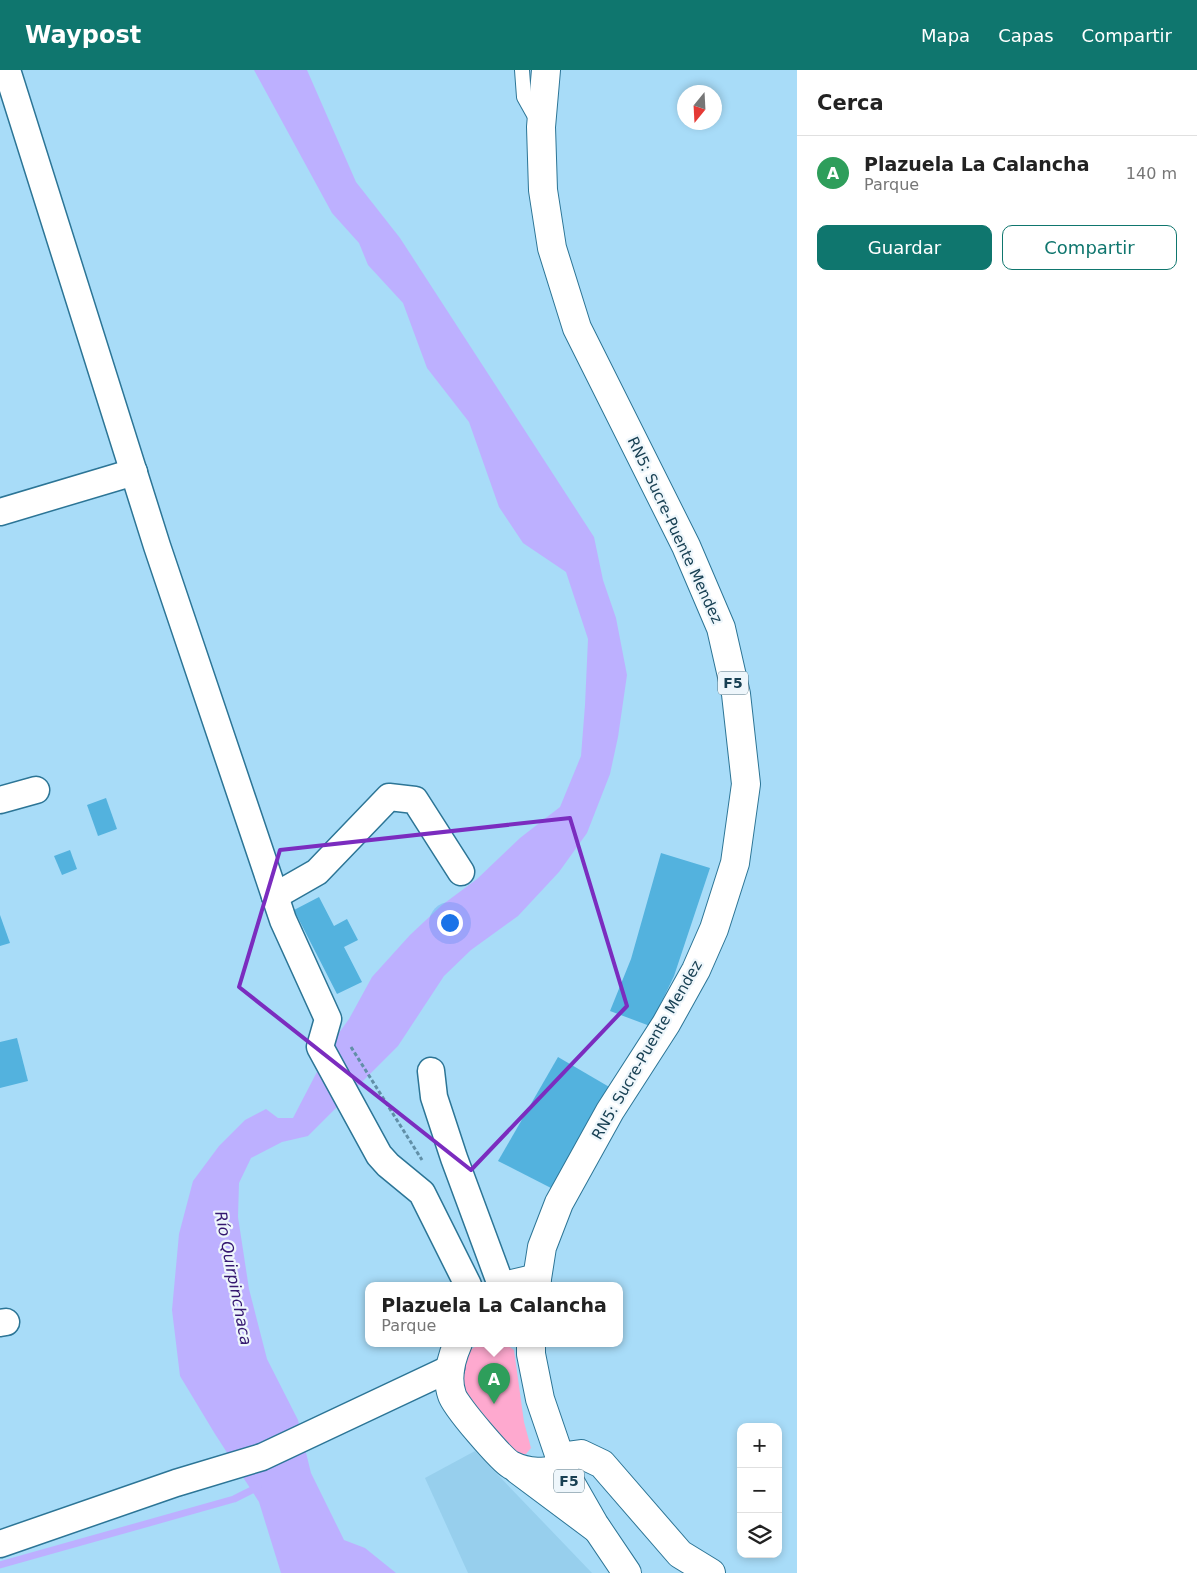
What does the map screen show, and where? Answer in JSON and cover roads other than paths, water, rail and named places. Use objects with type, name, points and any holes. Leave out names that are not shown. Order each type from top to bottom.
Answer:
[{"type":"main road","name":"RN5: Sucre-Puente Mendez","points":[[536,1282],[542,1247],[559,1203],[610,1111],[666,1024],[696,970],[714,929],[735,863],[746,784],[736,694],[721,628],[686,546],[577,328],[552,248],[543,190],[541,127],[546,70]]},
{"type":"main road","name":"F5","points":[[531,1347],[540,1399],[561,1462],[597,1529],[621,1564],[636,1573]]},
{"type":"main road","points":[[454,1355],[450,1384],[452,1396],[458,1407],[510,1464],[597,1529]]},
{"type":"main road","points":[[510,1464],[535,1472],[551,1473],[561,1462],[582,1454],[602,1464],[680,1554],[712,1573]]},
{"type":"street","points":[[8,70],[157,546],[283,920],[328,1019],[320,1047],[380,1155],[388,1165],[422,1193],[466,1282]]},
{"type":"street","points":[[0,512],[134,472]]},
{"type":"street","points":[[0,800],[36,790]]},
{"type":"street","points":[[275,896],[317,872],[389,798],[415,800],[461,872]]},
{"type":"street","points":[[431,1071],[434,1097],[454,1158],[500,1282]]},
{"type":"street","points":[[0,1544],[176,1483],[262,1457],[454,1355]]},
{"type":"lane","points":[[522,70],[524,96],[541,127]]},
{"type":"water","name":"Río Quirpinchaca","points":[[254,70],[307,70],[356,182],[400,238],[594,537],[603,580],[616,618],[627,675],[618,737],[610,774],[587,833],[559,872],[518,916],[471,950],[444,976],[398,1046],[308,1136],[282,1142],[251,1158],[239,1183],[238,1217],[249,1289],[267,1359],[298,1420],[311,1473],[344,1540],[365,1548],[396,1573],[281,1573],[259,1502],[180,1376],[172,1310],[179,1234],[193,1181],[219,1146],[245,1120],[266,1109],[278,1118],[293,1118],[333,1041],[349,1019],[372,977],[410,935],[442,905],[477,879],[520,838],[560,807],[581,756],[588,639],[566,572],[523,543],[499,507],[469,422],[427,368],[403,303],[368,265],[359,243],[332,213]]},
{"type":"waterway","points":[[0,1565],[234,1499],[258,1487]]},
{"type":"place","name":"Plazuela La Calancha","points":[[494,1404]]}]
